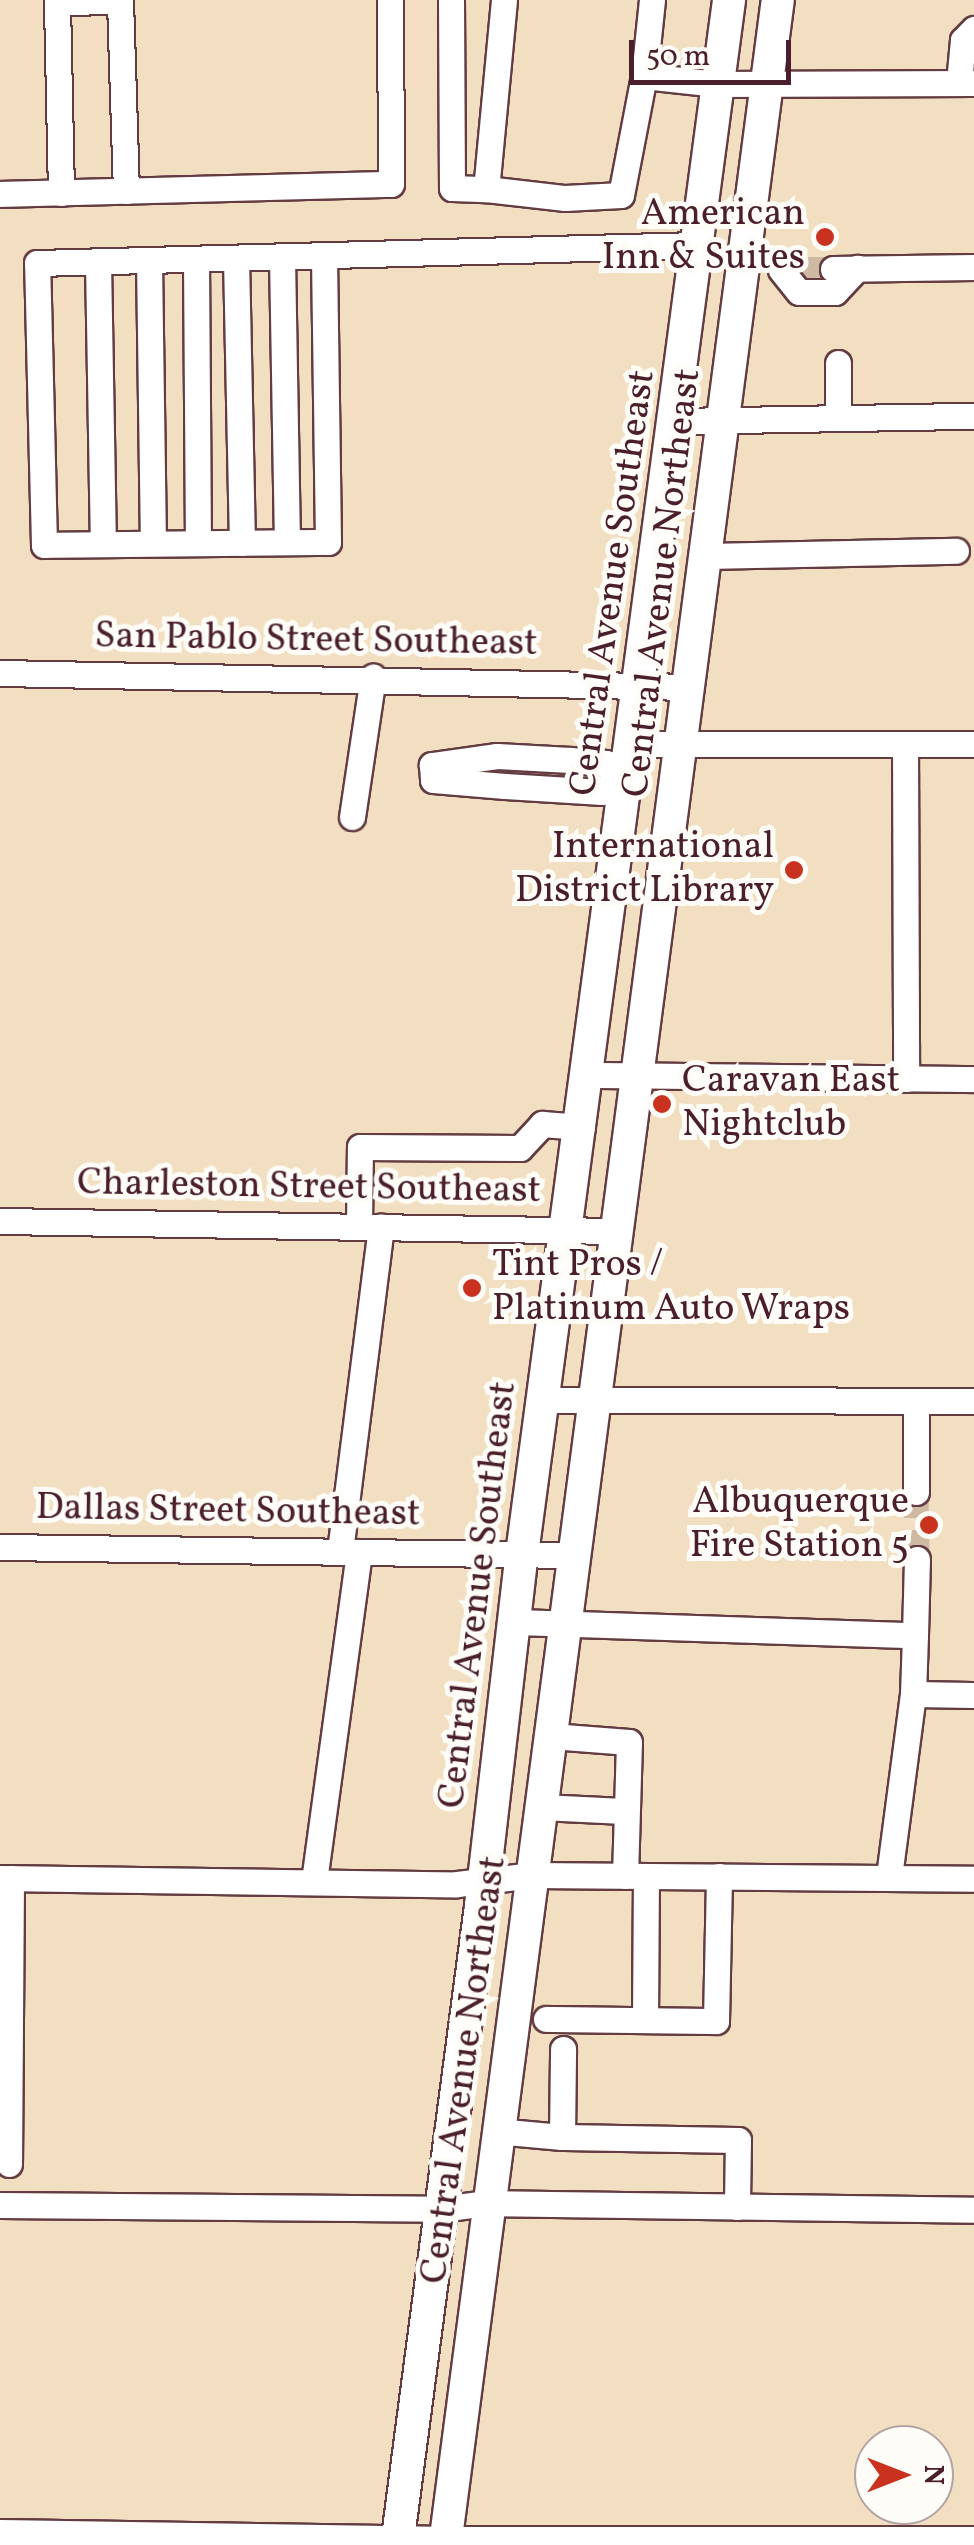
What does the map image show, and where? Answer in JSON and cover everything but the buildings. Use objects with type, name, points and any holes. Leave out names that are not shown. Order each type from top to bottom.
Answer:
[{"type":"main road","name":"Central Avenue Southeast","points":[[397,2542],[484,1884],[522,1554],[589,1075],[622,779],[632,744],[729,0]]},
{"type":"main road","name":"Central Avenue Northeast","points":[[445,2542],[486,2203],[683,744],[778,0]]},
{"type":"street","points":[[0,194],[391,184],[390,0]]},
{"type":"street","points":[[451,0],[452,188],[565,198],[621,195],[644,76],[652,0]]},
{"type":"street","points":[[486,190],[504,0]]},
{"type":"street","points":[[61,193],[57,2],[120,1],[126,191]]},
{"type":"street","points":[[644,76],[718,84],[966,83],[963,40],[974,29]]},
{"type":"street","points":[[324,256],[328,542],[44,545],[37,263],[698,246]]},
{"type":"street","points":[[282,257],[287,542]]},
{"type":"street","points":[[236,258],[242,542]]},
{"type":"street","points":[[196,259],[198,543]]},
{"type":"street","points":[[149,260],[154,544]]},
{"type":"street","points":[[98,262],[103,544]]},
{"type":"street","points":[[743,270],[792,270],[800,292],[835,292],[845,269],[974,267]]},
{"type":"street","points":[[838,363],[838,418]]},
{"type":"street","points":[[676,421],[974,416]]},
{"type":"street","points":[[706,556],[956,550]]},
{"type":"street","name":"San Pablo Street Southeast","points":[[0,673],[374,677],[690,688]]},
{"type":"street","points":[[352,817],[374,677]]},
{"type":"street","points":[[632,744],[974,744]]},
{"type":"street","points":[[905,744],[906,1079]]},
{"type":"street","points":[[497,756],[606,763],[622,779],[602,792],[433,780],[432,765],[497,756]]},
{"type":"street","points":[[583,791],[585,762]]},
{"type":"street","points":[[589,1075],[974,1079]]},
{"type":"street","points":[[314,1882],[350,1551],[370,1227],[360,1147],[520,1148],[542,1124],[582,1127]]},
{"type":"street","name":"Charleston Street Southeast","points":[[0,1222],[618,1231]]},
{"type":"street","points":[[543,1400],[974,1401]]},
{"type":"street","points":[[916,1401],[916,1492]]},
{"type":"street","name":"Dallas Street Southeast","points":[[0,1546],[575,1556]]},
{"type":"street","points":[[888,1877],[913,1694],[917,1559]]},
{"type":"street","points":[[514,1622],[916,1635]]},
{"type":"street","points":[[913,1694],[974,1695]]},
{"type":"street","points":[[551,1736],[629,1742],[624,1812],[636,1876],[645,2020]]},
{"type":"street","points":[[540,1807],[624,1812]]},
{"type":"street","points":[[9,2164],[6,1878],[484,1884],[532,1874],[974,1879]]},
{"type":"street","points":[[546,2018],[716,2021],[719,1876]]},
{"type":"street","points":[[562,2138],[563,2049]]},
{"type":"street","points":[[496,2132],[562,2138],[738,2140],[738,2207]]},
{"type":"street","points":[[0,2205],[441,2209],[486,2203],[974,2210]]},
{"type":"street","points":[[0,2532],[397,2542],[974,2539]]},
{"type":"tunnel","points":[[803,269],[833,269]]},
{"type":"tunnel","points":[[916,1492],[917,1559]]},
{"type":"place","name":"American Inn & Suites","points":[[825,237]]},
{"type":"place","name":"International District Library","points":[[794,870]]},
{"type":"place","name":"Caravan East Nightclub","points":[[662,1104]]},
{"type":"place","name":"Tint Pros / Platinum Auto Wraps","points":[[472,1288]]},
{"type":"place","name":"Albuquerque Fire Station 5","points":[[929,1525]]}]
